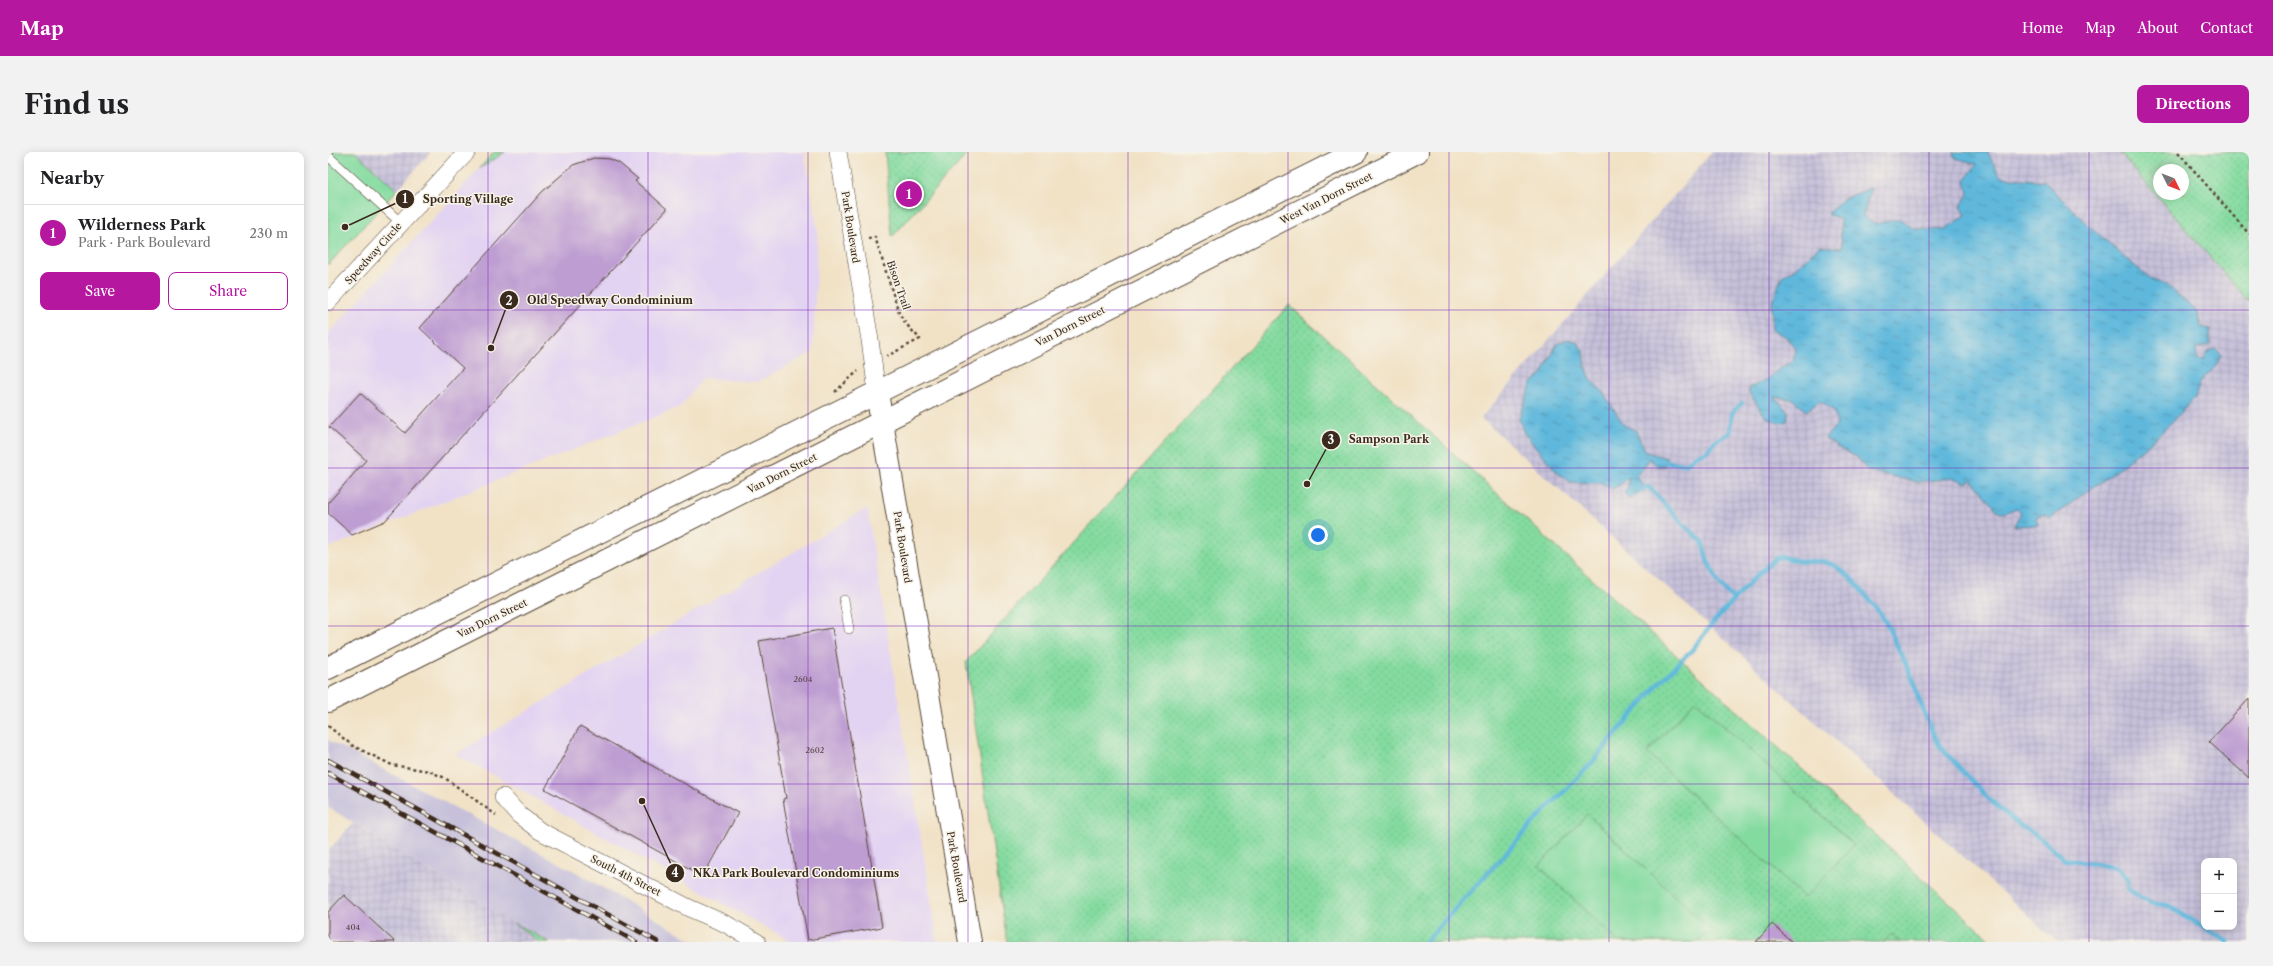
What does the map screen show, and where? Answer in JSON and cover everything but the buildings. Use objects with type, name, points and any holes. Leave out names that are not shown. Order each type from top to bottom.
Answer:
[{"type":"main road","points":[[332,666],[1356,152]]},
{"type":"main road","name":"West Van Dorn Street","points":[[1235,243],[1417,152]]},
{"type":"main road","name":"Van Dorn Street","points":[[328,701],[1235,243]]},
{"type":"main road","name":"Park Boulevard","points":[[877,393],[970,942]]},
{"type":"street","name":"Speedway Circle","points":[[328,302],[400,222],[467,152]]},
{"type":"street","name":"Park Boulevard","points":[[838,152],[877,393]]},
{"type":"street","name":"South 4th Street","points":[[503,798],[519,815],[540,831],[689,908],[726,924],[757,942]]},
{"type":"lane","points":[[328,156],[400,222]]},
{"type":"lane","points":[[844,600],[849,629]]},
{"type":"path","points":[[2178,152],[2249,234]]},
{"type":"path","name":"Bison Trail","points":[[853,243],[875,237],[899,313],[906,324],[920,339],[907,346]]},
{"type":"shaded area","points":[[355,152],[431,152],[397,190]]},
{"type":"shaded area","points":[[505,152],[804,152],[818,231],[813,352],[757,382],[703,378],[680,407],[328,548],[328,334],[479,169]]},
{"type":"shaded area","points":[[1712,152],[2119,152],[2153,191],[2153,200],[2161,200],[2249,302],[2249,942],[2057,942],[1481,418]]},
{"type":"shaded area","points":[[867,508],[938,942],[792,942],[456,754]]},
{"type":"shaded area","points":[[328,740],[576,872],[695,942],[549,942],[514,923],[328,807]]},
{"type":"shaded area","points":[[353,823],[514,923],[539,942],[328,942],[328,851]]},
{"type":"green space","points":[[328,152],[355,152],[397,190],[328,265]]},
{"type":"green space","points":[[494,152],[505,152],[479,169]]},
{"type":"green space","points":[[885,152],[969,152],[892,237]]},
{"type":"green space","points":[[2119,152],[2249,152],[2249,302],[2161,200],[2189,200],[2189,164],[2153,164],[2153,191]]},
{"type":"green space","points":[[1289,305],[1993,942],[1007,942],[966,662]]},
{"type":"green space","points":[[1695,700],[1854,845],[1805,898],[1647,753]]},
{"type":"green space","points":[[1587,814],[1710,929],[1697,942],[1619,942],[1539,866]]},
{"type":"green space","points":[[514,923],[549,942],[539,942]]},
{"type":"green space","points":[[1891,934],[1900,942],[1884,942]]},
{"type":"water","points":[[1954,152],[1987,152],[2001,177],[2044,181],[2090,227],[2150,279],[2167,285],[2197,312],[2201,327],[2210,329],[2210,345],[2196,349],[2197,359],[2204,360],[2207,352],[2216,349],[2221,355],[2216,366],[2200,382],[2195,398],[2159,435],[2112,474],[2049,519],[2044,514],[2036,517],[2038,525],[2014,526],[2021,513],[2016,508],[2005,513],[1998,511],[1972,480],[1966,483],[1955,478],[1918,482],[1868,471],[1857,457],[1840,449],[1825,438],[1837,425],[1834,411],[1820,401],[1806,411],[1793,399],[1775,397],[1788,412],[1787,421],[1779,423],[1766,417],[1749,393],[1749,387],[1762,382],[1782,367],[1793,361],[1796,349],[1786,337],[1772,330],[1772,303],[1782,276],[1794,269],[1820,246],[1842,248],[1840,219],[1827,214],[1843,199],[1871,188],[1863,216],[1874,224],[1900,219],[1914,229],[1944,230],[1966,215],[1961,206],[1968,194],[1965,180],[1977,164],[1955,158]]},
{"type":"water","points":[[1568,339],[1577,342],[1584,352],[1586,367],[1592,381],[1602,391],[1624,425],[1636,431],[1646,452],[1667,458],[1665,466],[1657,466],[1650,459],[1636,476],[1643,484],[1642,490],[1630,499],[1625,494],[1628,487],[1628,477],[1620,485],[1612,489],[1602,483],[1570,482],[1557,472],[1524,433],[1519,418],[1532,383],[1542,374],[1557,344]]},
{"type":"waterway","points":[[1666,462],[1686,464],[1696,456],[1707,451],[1715,441],[1730,433],[1732,413],[1742,403]]},
{"type":"waterway","points":[[1642,490],[1648,486],[1683,524],[1702,541],[1707,560],[1720,585],[1734,600]]},
{"type":"waterway","points":[[1425,942],[1535,821],[1591,764],[1657,685],[1692,650],[1713,623],[1755,577],[1776,558],[1782,557],[1803,562],[1822,561],[1834,565],[1850,577],[1879,611],[1888,626],[1914,682],[1918,697],[1933,734],[1941,748],[1989,799],[2022,827],[2046,843],[2065,860],[2074,860],[2116,868],[2128,879],[2128,888],[2136,895],[2150,903],[2167,905],[2228,942]]},
{"type":"railway","points":[[328,760],[658,942]]},
{"type":"railway","points":[[328,773],[636,942]]},
{"type":"place","name":"Wilderness Park","points":[[909,194]]},
{"type":"place","name":"Sporting Village","points":[[345,227]]},
{"type":"place","name":"Old Speedway Condominium","points":[[491,348]]},
{"type":"place","name":"Sampson Park","points":[[1307,484]]},
{"type":"place","name":"NKA Park Boulevard Condominiums","points":[[642,801]]}]
